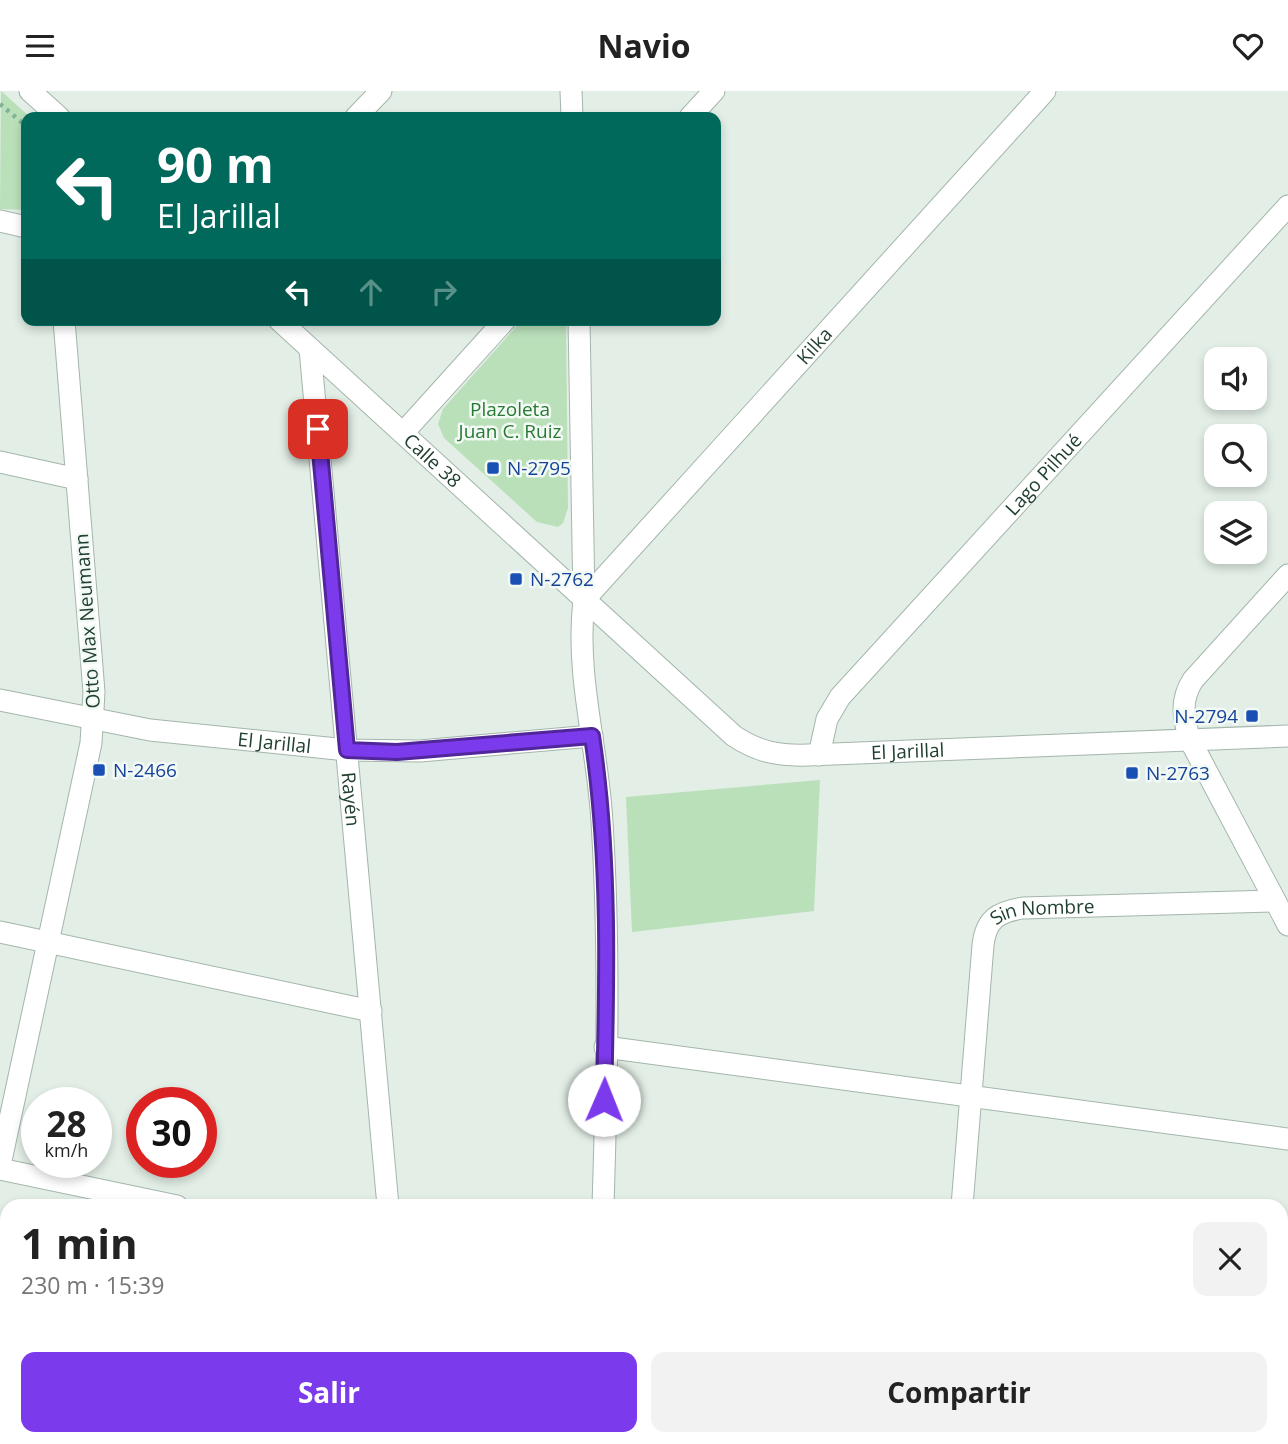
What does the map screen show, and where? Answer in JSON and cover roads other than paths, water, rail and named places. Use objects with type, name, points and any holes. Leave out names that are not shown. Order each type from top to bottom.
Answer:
[{"type":"street","points":[[361,112],[381,91]]},
{"type":"street","points":[[571,91],[572,112]]},
{"type":"street","points":[[694,112],[713,91]]},
{"type":"street","name":"Kilka","points":[[584,600],[1045,91]]},
{"type":"street","points":[[34,92],[53,112]]},
{"type":"street","name":"Lago Pilhué","points":[[819,755],[827,719],[840,697],[1288,206]]},
{"type":"street","points":[[0,221],[21,226]]},
{"type":"street","name":"Otto Max Neumann","points":[[0,1167],[94,720],[64,326]]},
{"type":"street","name":"Calle 38","points":[[285,326],[584,600]]},
{"type":"street","points":[[402,433],[500,326]]},
{"type":"street","points":[[579,326],[584,600],[582,666],[592,736],[605,876],[603,1199]]},
{"type":"street","name":"Rayén","points":[[310,349],[387,1199]]},
{"type":"street","points":[[0,462],[77,479]]},
{"type":"street","points":[[1288,575],[1187,689],[1183,711],[1190,740],[1288,925]]},
{"type":"street","name":"El Jarillal","points":[[584,600],[734,736],[768,753],[819,755],[1288,736]]},
{"type":"street","name":"El Jarillal","points":[[0,700],[94,720],[181,734],[347,750],[397,752],[592,736]]},
{"type":"street","name":"Sin Nombre","points":[[963,1199],[985,932],[990,919],[1000,913],[1023,908],[1275,901]]},
{"type":"street","points":[[0,932],[371,1011]]},
{"type":"street","points":[[605,1047],[1288,1139]]},
{"type":"street","points":[[0,1167],[145,1199]]},
{"type":"place","name":"N-2795","points":[[493,468]]},
{"type":"place","name":"N-2762","points":[[516,579]]},
{"type":"place","name":"N-2794","points":[[1252,716]]},
{"type":"place","name":"N-2466","points":[[99,770]]},
{"type":"place","name":"N-2763","points":[[1132,773]]},
{"type":"park label","name":"Plazoleta Juan C. Ruiz","points":[[510,420]]}]
